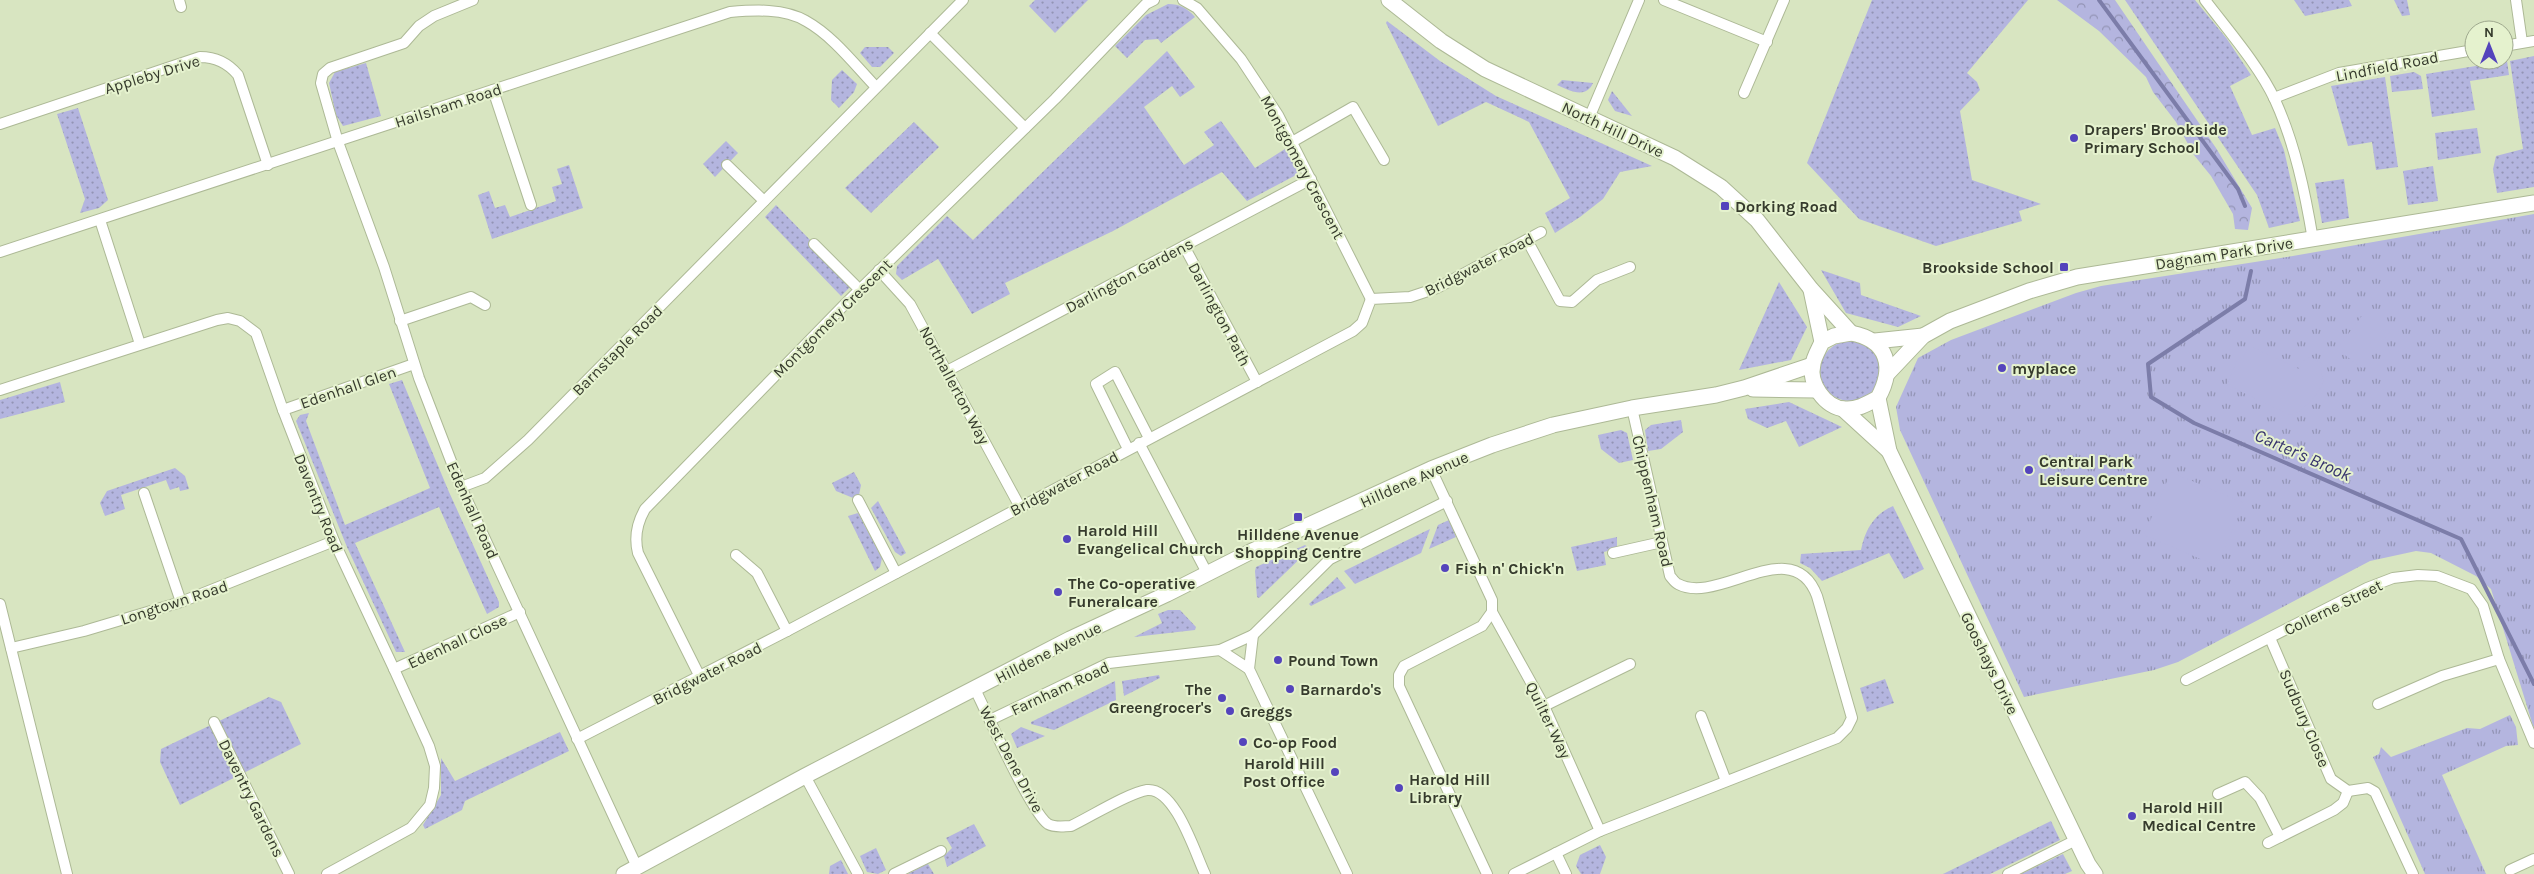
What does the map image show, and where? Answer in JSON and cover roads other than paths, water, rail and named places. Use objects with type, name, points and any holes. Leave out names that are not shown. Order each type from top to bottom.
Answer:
[{"type":"street","name":"Edenhall Road","points":[[473,0],[434,16],[420,26],[404,43],[326,70],[321,84],[338,142],[384,267],[414,364],[461,487],[577,739],[630,871]]},
{"type":"street","name":"Barnstaple Road","points":[[461,487],[485,478],[528,440],[963,0]]},
{"type":"street","name":"Montgomery Crescent","points":[[700,677],[640,560],[636,546],[637,523],[652,500],[859,289],[1025,128],[1146,4],[1154,0]]},
{"type":"street","name":"Montgomery Crescent","points":[[1183,0],[1197,8],[1241,59],[1278,115],[1371,298]]},
{"type":"street","name":"North Hill Drive","points":[[1389,0],[1441,41],[1485,69],[1675,158],[1721,187],[1757,220],[1810,289],[1851,333]]},
{"type":"street","points":[[1589,118],[1639,0]]},
{"type":"street","points":[[1664,0],[1767,42]]},
{"type":"street","points":[[1744,93],[1784,0]]},
{"type":"street","points":[[2205,0],[2245,53],[2274,98],[2297,164],[2313,240]]},
{"type":"street","points":[[2516,0],[2522,42]]},
{"type":"street","name":"Hailsham Road","points":[[0,252],[730,12],[748,10],[785,14],[806,20],[834,43],[876,87]]},
{"type":"street","points":[[930,33],[1025,128]]},
{"type":"street","points":[[2514,44],[2534,41]]},
{"type":"street","name":"Lindfield Road","points":[[2274,98],[2339,73],[2464,52]]},
{"type":"street","name":"Appleby Drive","points":[[0,124],[200,57],[210,57],[231,67],[238,75],[268,165]]},
{"type":"street","points":[[493,90],[531,205]]},
{"type":"street","points":[[1292,142],[1353,107],[1384,160]]},
{"type":"street","points":[[727,165],[764,201]]},
{"type":"street","name":"Darlington Gardens","points":[[947,371],[1311,178]]},
{"type":"street","name":"Dagnam Park Drive","points":[[1888,373],[1923,336],[1950,321],[2029,290],[2077,277],[2534,203]]},
{"type":"street","points":[[100,220],[140,344]]},
{"type":"street","name":"Bridgwater Road","points":[[577,739],[788,631],[1353,331],[1362,323],[1371,298],[1410,297],[1438,288],[1542,232]]},
{"type":"street","points":[[1527,240],[1560,301],[1572,302],[1597,280],[1630,267]]},
{"type":"street","points":[[814,244],[859,289]]},
{"type":"street","name":"Darlington Path","points":[[1184,246],[1257,382]]},
{"type":"street","name":"Northallerton Way","points":[[879,270],[910,304],[1020,507]]},
{"type":"street","name":"North Hill Drive","points":[[1810,289],[1822,342]]},
{"type":"street","points":[[400,322],[471,297],[485,305]]},
{"type":"street","name":"Daventry Road","points":[[0,390],[217,320],[228,318],[240,320],[256,333],[283,410],[334,541],[429,746],[435,766],[434,788],[430,805],[411,828],[397,838],[327,874]]},
{"type":"street","points":[[1851,333],[1874,341],[1884,355],[1888,373],[1878,398],[1860,407],[1843,409],[1829,402],[1816,390],[1812,365],[1822,342],[1834,336],[1851,333]]},
{"type":"street","name":"Dagnam Park Drive","points":[[1874,341],[1923,336]]},
{"type":"street","name":"Edenhall Glen","points":[[283,410],[414,364]]},
{"type":"street","name":"Hilldene Avenue","points":[[630,871],[805,776],[1070,639],[1431,469],[1553,425],[1632,408],[1716,395],[1744,388],[1812,365]]},
{"type":"street","points":[[1128,449],[1096,384],[1115,372],[1149,438]]},
{"type":"street","name":"Hilldene Avenue","points":[[1744,388],[1816,390]]},
{"type":"street","name":"Gooshays Drive","points":[[1878,398],[1888,451],[2076,840],[2095,874]]},
{"type":"street","name":"Chippenham Road","points":[[1514,874],[1600,831],[1837,738],[1847,728],[1852,718],[1844,683],[1815,590],[1805,575],[1792,570],[1773,570],[1710,586],[1694,588],[1678,584],[1670,576],[1632,408]]},
{"type":"street","name":"Gooshays Drive","points":[[1843,409],[1888,451]]},
{"type":"street","points":[[1139,443],[1207,573]]},
{"type":"street","name":"Quilter Way","points":[[1431,469],[1492,600],[1492,612],[1544,706],[1600,831]]},
{"type":"street","points":[[144,493],[181,602]]},
{"type":"street","points":[[858,500],[896,573]]},
{"type":"street","name":"Farnham Road","points":[[990,720],[1109,663],[1220,650],[1253,635],[1330,560],[1447,501]]},
{"type":"street","name":"Longtown Road","points":[[10,648],[84,631],[181,602],[334,541]]},
{"type":"street","points":[[1613,553],[1662,542]]},
{"type":"street","points":[[736,555],[757,573],[788,631]]},
{"type":"street","name":"Collerne Street","points":[[2186,680],[2325,608],[2393,578],[2418,575],[2437,576],[2471,589],[2483,606],[2500,659],[2534,743]]},
{"type":"street","points":[[0,604],[67,874]]},
{"type":"street","name":"Edenhall Close","points":[[394,669],[520,612]]},
{"type":"street","points":[[1487,874],[1403,696],[1399,686],[1399,675],[1404,666],[1482,626],[1492,612]]},
{"type":"street","points":[[1248,668],[1253,635]]},
{"type":"street","name":"Sudbury Close","points":[[2270,638],[2331,779],[2348,791]]},
{"type":"street","points":[[1220,650],[1248,668],[1347,874]]},
{"type":"street","points":[[2378,704],[2442,676],[2500,659]]},
{"type":"street","points":[[1544,706],[1630,664]]},
{"type":"street","name":"West Dene Drive","points":[[975,689],[1032,804],[1048,824],[1059,827],[1071,826],[1138,793],[1155,790],[1164,794],[1173,805],[1204,874]]},
{"type":"street","points":[[1701,716],[1726,780]]},
{"type":"street","name":"Daventry Gardens","points":[[214,722],[289,874]]},
{"type":"street","points":[[805,776],[858,874]]},
{"type":"street","points":[[2218,794],[2245,782],[2260,798],[2280,837]]},
{"type":"street","points":[[2268,843],[2334,810],[2343,803],[2348,791],[2368,788],[2375,792],[2381,803],[2413,874]]},
{"type":"street","points":[[2008,874],[2076,840]]},
{"type":"street","points":[[894,874],[941,851]]},
{"type":"street","points":[[1556,853],[1566,874]]},
{"type":"street","points":[[2510,870],[2534,859]]},
{"type":"waterway","name":"Carter's Brook","points":[[2099,0],[2238,189],[2245,206]]},
{"type":"waterway","name":"Carter's Brook","points":[[2251,271],[2245,299],[2148,364],[2151,397],[2194,423],[2461,539],[2534,684]]},
{"type":"place","name":"Drapers' Brookside Primary School","points":[[2074,138]]},
{"type":"place","name":"Dorking Road","points":[[1725,206]]},
{"type":"place","name":"Brookside School","points":[[2064,267]]},
{"type":"place","name":"myplace","points":[[2002,368]]},
{"type":"place","name":"Central Park Leisure Centre","points":[[2029,470]]},
{"type":"place","name":"Hilldene Avenue Shopping Centre","points":[[1298,517]]},
{"type":"place","name":"Harold Hill Evangelical Church","points":[[1067,539]]},
{"type":"place","name":"Fish n' Chick'n","points":[[1445,568]]},
{"type":"place","name":"The Co-operative Funeralcare","points":[[1058,592]]},
{"type":"place","name":"Pound Town","points":[[1278,660]]},
{"type":"place","name":"Barnardo's","points":[[1290,689]]},
{"type":"place","name":"The Greengrocer's","points":[[1222,698]]},
{"type":"place","name":"Greggs","points":[[1230,711]]},
{"type":"place","name":"Co-op Food","points":[[1243,742]]},
{"type":"place","name":"Harold Hill Post Office","points":[[1335,772]]},
{"type":"place","name":"Harold Hill Library","points":[[1399,788]]},
{"type":"place","name":"Harold Hill Medical Centre","points":[[2132,816]]}]
